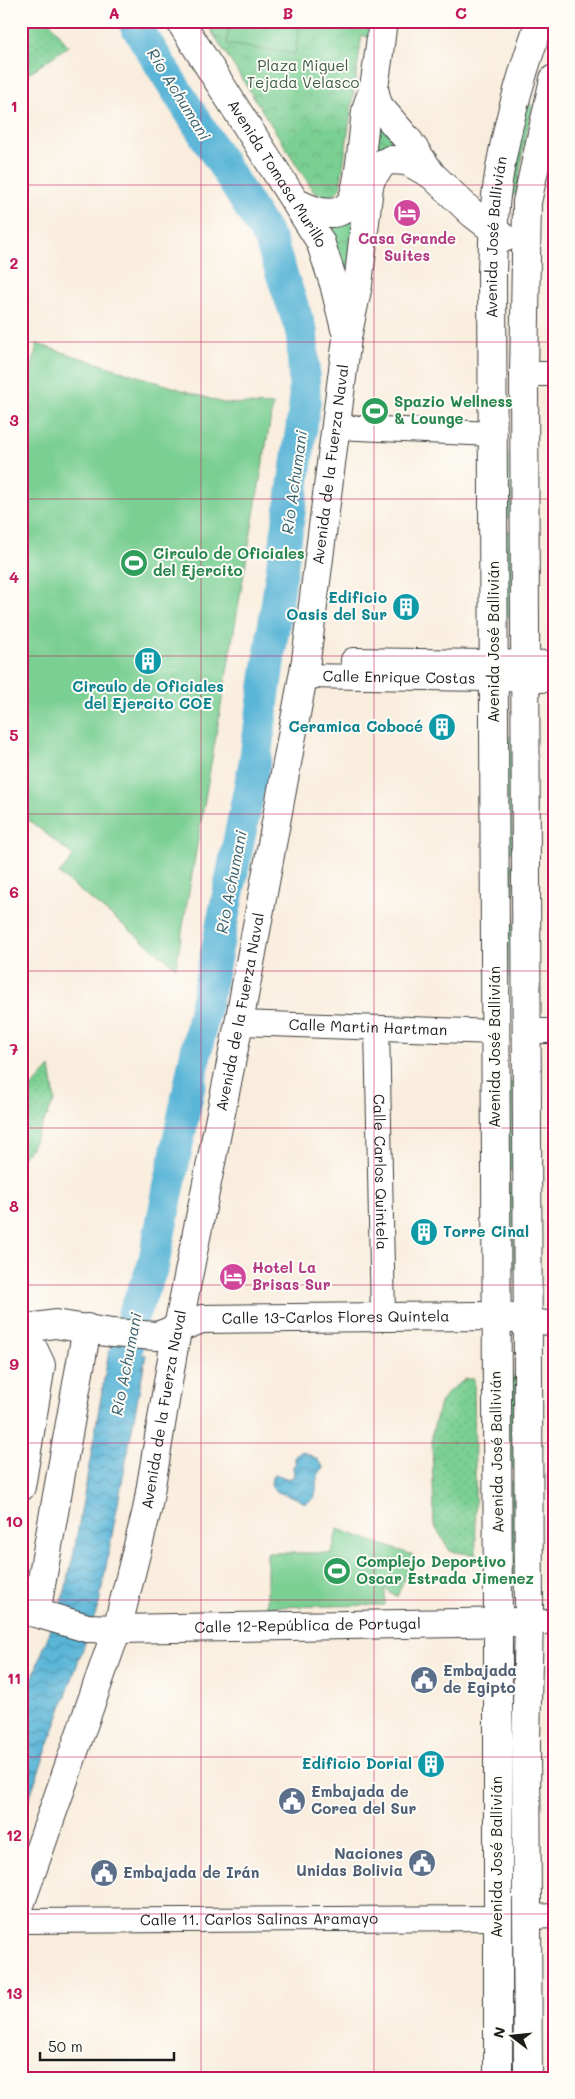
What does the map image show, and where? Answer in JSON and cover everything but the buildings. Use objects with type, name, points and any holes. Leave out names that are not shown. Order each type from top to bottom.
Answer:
[{"type":"main road","name":"Avenida Tomasa Murillo","points":[[180,21],[320,241],[334,284],[347,338]]},
{"type":"main road","points":[[297,203],[313,211],[326,213],[341,210],[350,203],[355,190],[366,110],[374,89],[383,21]]},
{"type":"main road","name":"Avenida José Ballivián","points":[[498,2078],[498,1622],[495,1316],[492,273],[496,196],[505,144],[525,62],[540,21]]},
{"type":"main road","name":"Avenida José Ballivián","points":[[528,2078],[541,1917],[526,1741],[541,1622],[527,1320],[524,374],[528,202],[554,79]]},
{"type":"main road","points":[[374,89],[378,105],[408,140],[432,175],[505,239],[509,250],[512,446],[524,462]]},
{"type":"main road","name":"Avenida de la Fuerza Naval","points":[[21,1902],[63,1778],[100,1635],[147,1510],[167,1332],[239,1023],[305,668],[347,338],[358,285],[369,186],[372,177],[384,163],[390,160],[407,161],[432,175]]},
{"type":"main road","name":"Calle 13-Carlos Flores Quintela","points":[[167,1332],[202,1319],[495,1316],[527,1320]]},
{"type":"main road","points":[[21,1329],[55,1324],[99,1331],[167,1332]]},
{"type":"main road","points":[[32,1610],[99,1331]]},
{"type":"main road","points":[[21,1342],[34,1350],[41,1365],[21,1487]]},
{"type":"main road","name":"Calle 12-República de Portugal","points":[[32,1610],[100,1635],[541,1622]]},
{"type":"street","points":[[524,374],[554,374]]},
{"type":"street","points":[[336,427],[493,434]]},
{"type":"street","points":[[525,672],[554,664]]},
{"type":"street","name":"Calle Enrique Costas","points":[[305,668],[525,672]]},
{"type":"street","points":[[525,672],[554,680]]},
{"type":"street","name":"Calle Martin Hartman","points":[[239,1023],[495,1032]]},
{"type":"street","name":"Calle Carlos Quintela","points":[[377,1028],[383,1316]]},
{"type":"street","points":[[527,1031],[554,1031]]},
{"type":"street","points":[[527,1320],[554,1324]]},
{"type":"street","name":"Calle 11. Carlos Salinas Aramayo","points":[[21,1920],[497,1918]]},
{"type":"green space","points":[[21,21],[49,21],[68,46],[24,77],[21,85]]},
{"type":"green space","name":"Plaza Miguel Tejada Velasco","points":[[205,21],[372,21],[370,38],[362,35],[340,189],[337,192],[331,196],[321,196],[314,192]]},
{"type":"green space","points":[[230,21],[300,21],[295,54],[227,44]]},
{"type":"green space","points":[[526,103],[531,104],[533,107],[523,149],[517,193],[512,196],[509,194]]},
{"type":"green space","points":[[371,114],[402,144],[387,153],[347,281],[326,222],[333,221]]},
{"type":"green space","name":"Circulo de Oficiales del Ejercito","points":[[37,344],[223,403],[273,405],[176,967],[59,874],[74,856],[21,814],[21,418]]},
{"type":"green space","points":[[506,450],[514,463],[512,517],[509,519],[506,517]]},
{"type":"green space","points":[[509,530],[512,532],[512,615],[509,617],[505,615],[505,532]]},
{"type":"green space","points":[[506,737],[512,737],[513,851],[507,852]]},
{"type":"green space","points":[[507,865],[513,865],[514,977],[511,979],[508,977]]},
{"type":"green space","points":[[50,1067],[55,1100],[30,1149],[21,1158],[21,1099]]},
{"type":"green space","points":[[508,1083],[514,1083],[514,1169],[511,1171],[508,1169]]},
{"type":"green space","points":[[509,1184],[515,1184],[515,1270],[511,1273],[508,1272]]},
{"type":"green space","points":[[511,1374],[516,1379],[516,1468],[513,1469],[509,1468],[508,1376]]},
{"type":"green space","points":[[466,1379],[474,1379],[476,1555],[450,1551],[434,1525],[432,1434],[440,1403],[450,1390]]},
{"type":"green space","points":[[513,1480],[516,1482],[517,1583],[513,1584],[510,1583],[510,1482]]},
{"type":"green space","name":"Complejo Deportivo Oscar Estrada Jimenez","points":[[337,1529],[413,1555],[397,1597],[385,1588],[385,1605],[267,1607],[267,1553],[332,1553]]},
{"type":"water","name":"Río Achumani","points":[[109,1351],[146,1355],[99,1604],[21,1821],[21,1708],[65,1591],[74,1552]]},
{"type":"water","points":[[302,1451],[316,1458],[324,1468],[319,1473],[314,1496],[305,1503],[275,1490],[271,1484],[275,1474],[289,1479],[294,1476],[293,1466],[296,1463],[294,1459]]},
{"type":"waterway","name":"Río Achumani","points":[[119,1395],[133,1315],[153,1266],[255,760],[305,402],[302,333],[270,240],[133,21]]},
{"type":"place","name":"Casa Grande Suites","points":[[407,213]]},
{"type":"place","name":"Spazio Wellness & Lounge","points":[[375,411]]},
{"type":"place","name":"Circulo de Oficiales del Ejercito","points":[[134,563]]},
{"type":"place","name":"Edificio Oasis del Sur","points":[[406,607]]},
{"type":"place","name":"Circulo de Oficiales del Ejercito COE","points":[[148,661]]},
{"type":"place","name":"Ceramica Cobocé","points":[[442,727]]},
{"type":"place","name":"Torre Cinal","points":[[424,1232]]},
{"type":"place","name":"Hotel La Brisas Sur","points":[[233,1277]]},
{"type":"place","name":"Complejo Deportivo Oscar Estrada Jimenez","points":[[337,1571]]},
{"type":"place","name":"Embajada de Egipto","points":[[424,1680]]},
{"type":"place","name":"Edificio Dorial","points":[[431,1764]]},
{"type":"place","name":"Embajada de Corea del Sur","points":[[292,1801]]},
{"type":"place","name":"Naciones Unidas Bolivia","points":[[422,1863]]},
{"type":"place","name":"Embajada de Irán","points":[[104,1873]]}]
